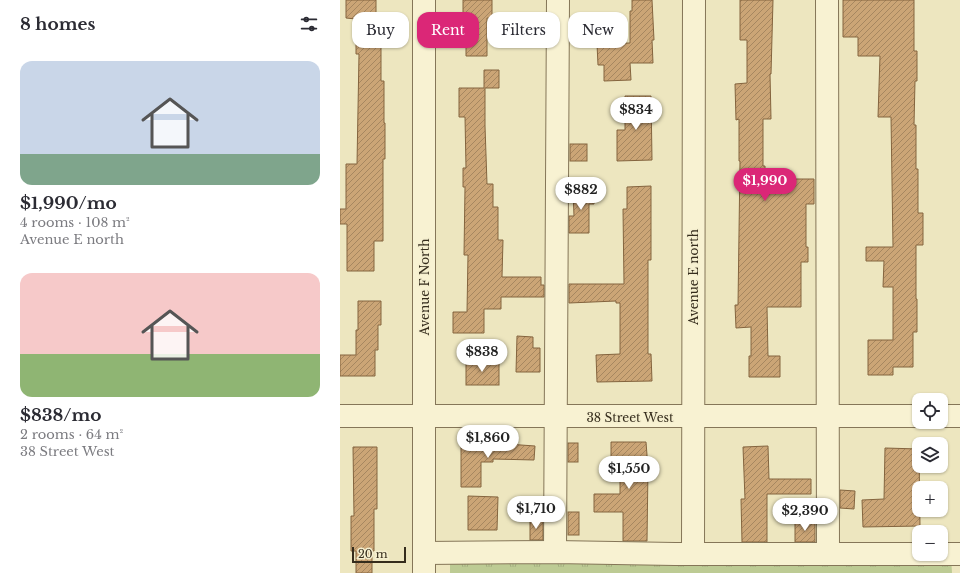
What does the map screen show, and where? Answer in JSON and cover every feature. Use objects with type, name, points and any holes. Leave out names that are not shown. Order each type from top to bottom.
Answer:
[{"type":"street","name":"Avenue F North","points":[[424,0],[424,563]]},
{"type":"street","points":[[555,552],[558,0]]},
{"type":"street","name":"Avenue E north","points":[[693,554],[694,0]]},
{"type":"street","points":[[826,0],[828,554]]},
{"type":"street","name":"38 Street West","points":[[340,416],[912,416]]},
{"type":"street","points":[[948,416],[960,416]]},
{"type":"street","points":[[424,563],[555,552],[693,554],[960,554]]},
{"type":"green space","points":[[912,557],[912,561],[948,561],[948,557],[951,557],[952,573],[450,573],[450,558]]},
{"type":"building","points":[[346,0],[376,0],[376,12],[352,12],[352,19],[346,18]]},
{"type":"building","points":[[463,0],[492,0],[492,12],[487,12],[487,56],[466,56],[466,48],[479,48],[479,12],[463,12]]},
{"type":"building","points":[[632,0],[652,0],[654,40],[652,40],[653,63],[630,63],[631,80],[604,81],[604,65],[598,65],[597,48],[628,48],[628,43],[630,43],[630,11],[632,11]]},
{"type":"building","points":[[740,0],[773,0],[770,74],[771,119],[763,119],[763,166],[765,166],[765,179],[814,179],[814,204],[806,204],[806,247],[808,247],[808,262],[801,262],[801,307],[767,307],[768,356],[780,356],[780,377],[749,377],[751,327],[736,328],[735,305],[738,305],[740,161],[739,119],[736,120],[735,84],[747,83],[747,40],[740,40]]},
{"type":"building","points":[[843,0],[914,0],[914,51],[917,51],[917,81],[915,81],[914,125],[916,125],[916,169],[918,169],[918,213],[923,213],[923,245],[916,245],[917,332],[913,332],[913,367],[893,367],[893,375],[868,375],[868,340],[893,340],[893,287],[883,287],[884,261],[866,261],[866,247],[893,247],[891,117],[878,117],[880,56],[858,56],[858,37],[843,37]]},
{"type":"building","points":[[356,48],[381,48],[381,81],[384,81],[385,123],[385,159],[383,159],[383,241],[374,241],[374,271],[347,271],[347,224],[340,224],[340,209],[346,209],[346,164],[357,164],[359,54],[356,54]]},
{"type":"building","points":[[484,70],[499,70],[499,88],[485,88],[485,126],[487,184],[493,184],[493,207],[498,207],[498,240],[503,240],[502,277],[541,277],[541,285],[544,285],[544,297],[501,297],[501,309],[484,309],[484,333],[453,333],[453,312],[467,312],[468,255],[464,255],[465,187],[463,187],[463,168],[466,168],[465,117],[459,117],[459,88],[484,88]]},
{"type":"building","points":[[625,96],[651,96],[652,160],[617,161],[617,130],[625,130]]},
{"type":"building","points":[[570,144],[587,144],[587,161],[570,161]]},
{"type":"building","points":[[651,186],[651,260],[648,260],[648,354],[651,354],[652,381],[597,382],[596,355],[620,354],[620,303],[616,303],[616,301],[569,303],[569,284],[624,284],[623,209],[627,209],[627,187]]},
{"type":"building","points":[[594,189],[594,204],[589,204],[589,233],[569,233],[569,216],[574,216],[573,190]]},
{"type":"building","points":[[358,301],[381,301],[381,325],[378,325],[378,350],[375,350],[375,376],[340,376],[340,355],[356,355]]},
{"type":"building","points":[[517,336],[533,337],[533,348],[540,348],[540,372],[516,372]]},
{"type":"building","points":[[466,361],[499,361],[499,385],[466,385]]},
{"type":"building","points":[[611,442],[646,442],[648,468],[647,541],[623,541],[623,512],[594,512],[594,494],[620,494],[620,464],[611,464]]},
{"type":"building","points":[[461,443],[493,443],[535,446],[534,460],[493,459],[493,462],[481,462],[481,487],[461,487]]},
{"type":"building","points":[[568,443],[578,443],[578,462],[568,462]]},
{"type":"building","points":[[768,446],[769,479],[811,479],[811,494],[767,494],[767,542],[742,542],[741,499],[745,499],[743,447]]},
{"type":"building","points":[[353,447],[377,447],[377,509],[374,509],[374,551],[372,551],[372,573],[356,573],[356,551],[351,551],[351,516],[354,516]]},
{"type":"building","points":[[885,448],[912,449],[912,473],[919,473],[919,481],[912,481],[912,517],[920,517],[920,525],[863,527],[862,500],[884,499]]},
{"type":"building","points":[[840,490],[855,491],[854,509],[840,508]]},
{"type":"building","points":[[468,496],[498,497],[497,530],[468,530]]},
{"type":"building","points":[[568,512],[579,512],[579,535],[568,535]]},
{"type":"building","points":[[530,520],[543,520],[543,540],[530,540]]},
{"type":"building","points":[[795,522],[815,522],[815,542],[795,542]]}]
